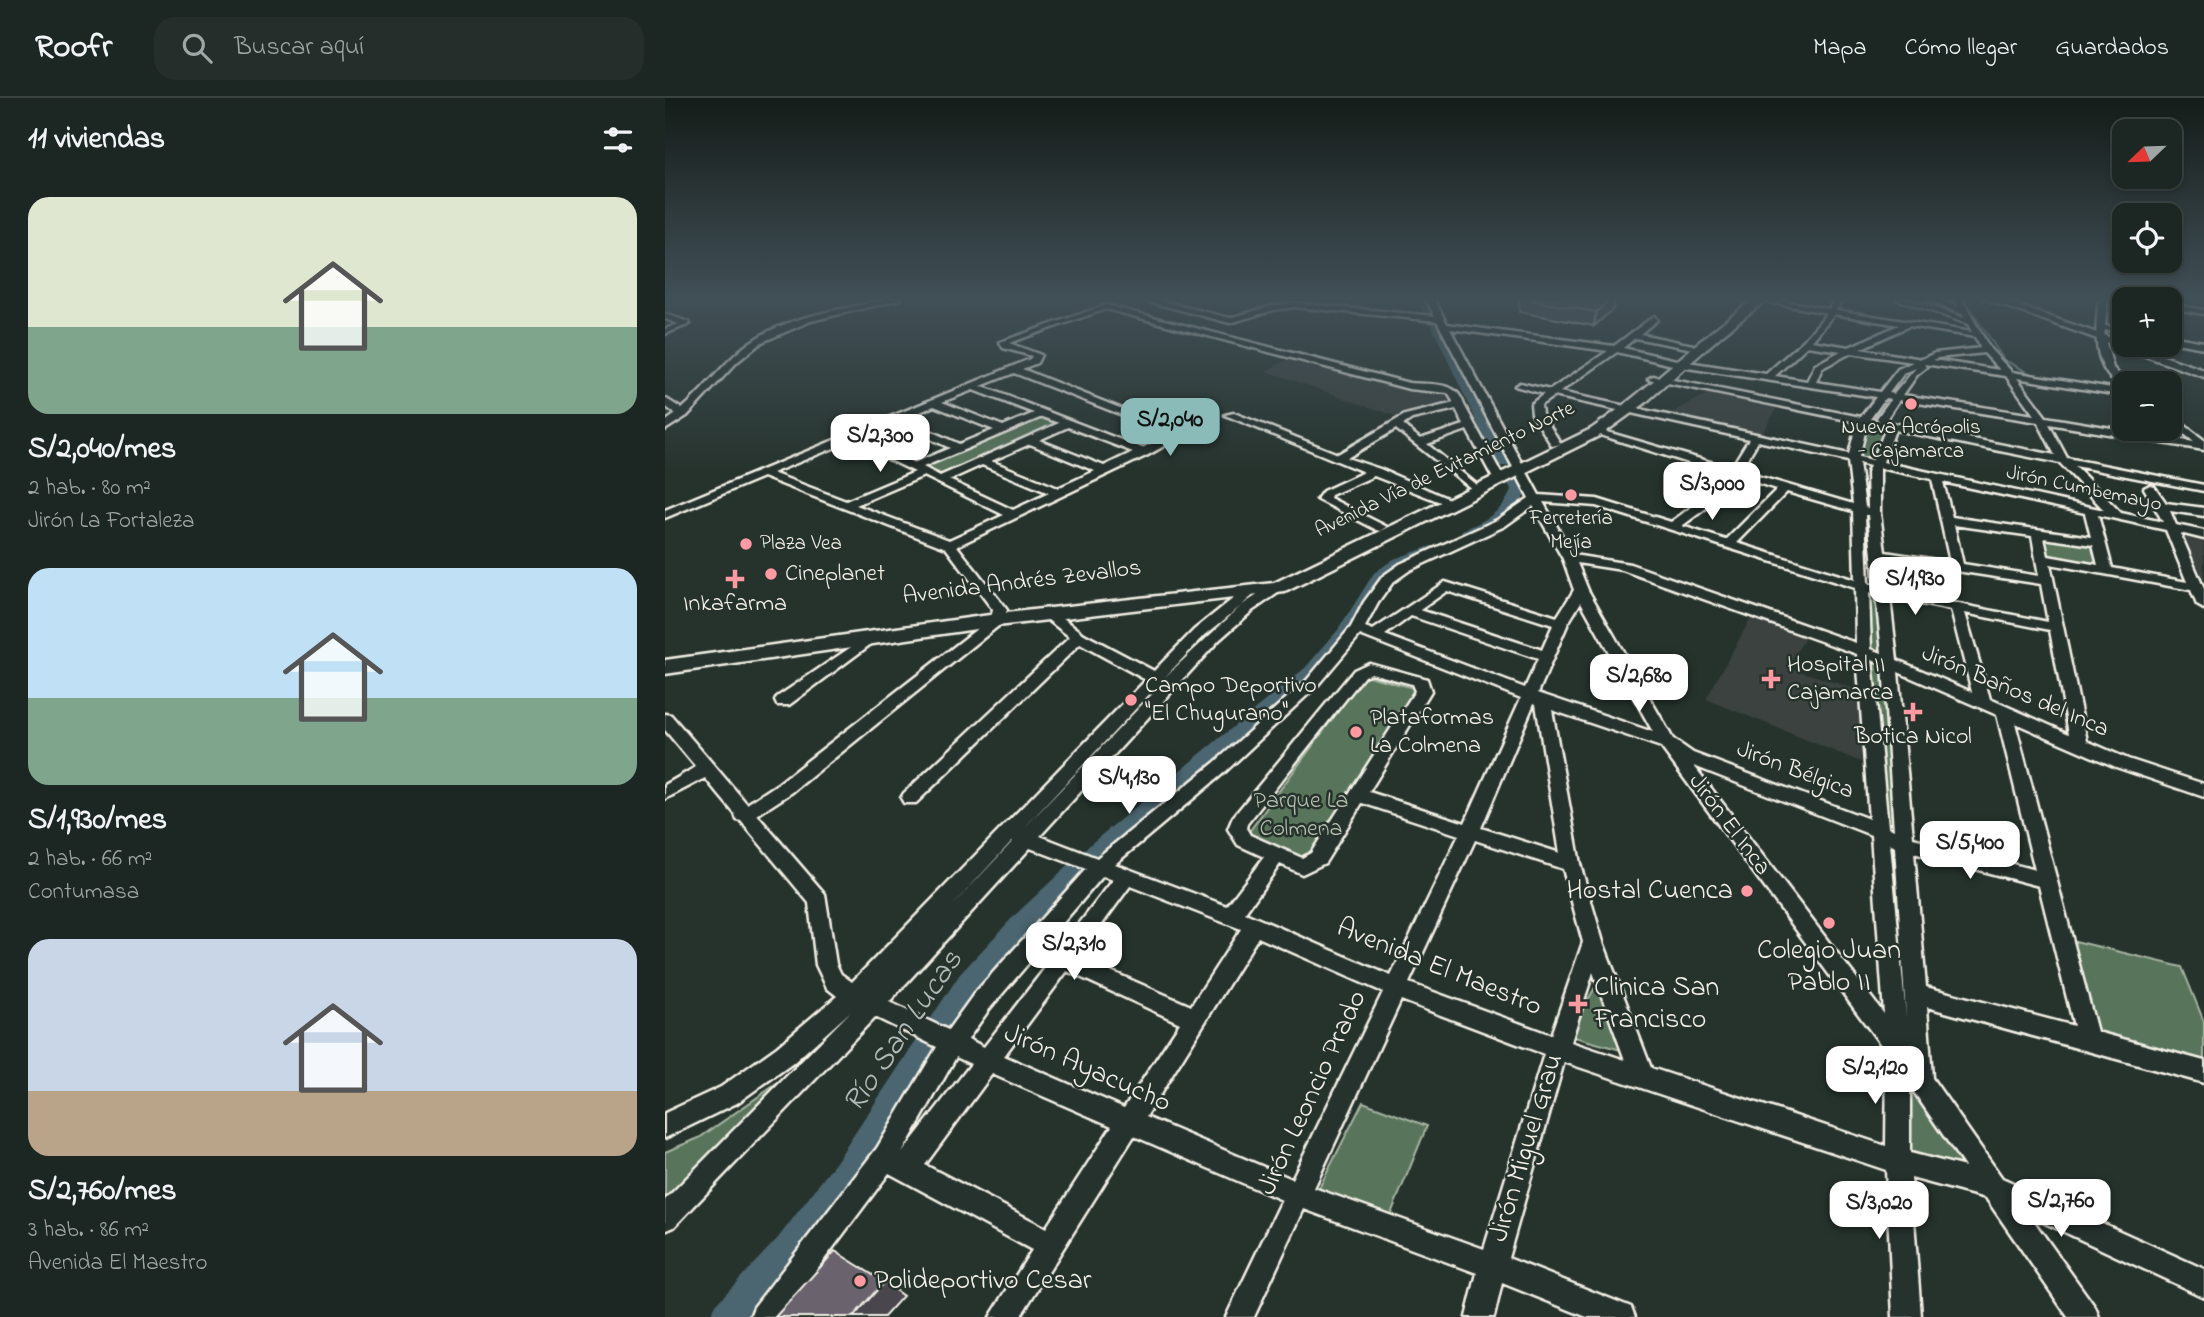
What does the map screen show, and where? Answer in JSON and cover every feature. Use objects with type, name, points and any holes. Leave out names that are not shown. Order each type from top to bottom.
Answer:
[{"type":"highway","points":[[1680,362],[1684,356]]},
{"type":"highway","points":[[1626,409],[1686,356]]},
{"type":"highway","name":"Avenida Vía de Evitamiento Norte","points":[[1302,575],[1447,501],[1596,432],[1626,409]]},
{"type":"highway","name":"Avenida Vía de Evitamiento Norte","points":[[1274,584],[1381,527],[1447,501],[1472,486],[1508,473],[1556,444],[1626,409]]},
{"type":"highway","name":"Avenida Andrés Zevallos","points":[[665,667],[866,641],[998,615],[1049,614],[1249,592],[1302,575]]},
{"type":"highway","name":"Avenida Andrés Zevallos","points":[[665,656],[1274,584]]},
{"type":"main road","points":[[2162,357],[2204,372]]},
{"type":"street","points":[[665,426],[683,414],[743,356]]},
{"type":"street","points":[[665,514],[975,387],[1039,357],[1036,356]]},
{"type":"street","points":[[1294,356],[1409,386],[1451,390],[1456,394],[1470,426],[1508,473]]},
{"type":"street","name":"Jirón El Inca","points":[[1454,356],[1508,473],[1536,498],[1569,559],[1581,590],[1667,743],[1920,1080],[2085,1317]]},
{"type":"street","points":[[1556,444],[1534,407],[1606,356]]},
{"type":"street","points":[[1650,356],[2200,446]]},
{"type":"street","points":[[1770,375],[1792,356]]},
{"type":"street","points":[[1810,381],[1818,367],[1839,356]]},
{"type":"street","points":[[1882,356],[2011,376],[2046,378],[2112,391]]},
{"type":"street","points":[[1920,1080],[1916,994],[1890,663],[1877,555],[1853,459],[1863,422],[1882,393],[1901,371],[1916,362],[1937,356]]},
{"type":"street","points":[[1891,428],[1882,418],[1914,373],[1927,363],[1966,356]]},
{"type":"street","points":[[1992,356],[2011,376],[2040,418],[2063,460],[2117,516]]},
{"type":"street","points":[[2106,356],[2108,369],[2112,373]]},
{"type":"street","points":[[950,545],[1180,434],[1013,369]]},
{"type":"street","points":[[1657,380],[2204,488]]},
{"type":"street","name":"Jirón Cumbemayo","points":[[1520,386],[1877,466],[2204,534]]},
{"type":"street","points":[[975,387],[1144,453]]},
{"type":"street","points":[[665,401],[683,414]]},
{"type":"street","points":[[935,404],[1004,430]]},
{"type":"street","points":[[1340,457],[1396,424],[1423,412],[1459,405]]},
{"type":"street","points":[[928,473],[959,448],[1043,413]]},
{"type":"street","points":[[1230,415],[1447,501]]},
{"type":"street","points":[[895,419],[959,448]]},
{"type":"street","points":[[850,506],[928,473],[982,461],[1069,423]]},
{"type":"street","points":[[1396,424],[1472,486]]},
{"type":"street","points":[[1421,442],[1470,426]]},
{"type":"street","points":[[2182,427],[2200,446]]},
{"type":"street","points":[[1891,428],[1873,472],[1866,511],[1860,586],[1898,1050],[1898,1162],[1907,1317]]},
{"type":"street","points":[[2185,429],[2204,431]]},
{"type":"street","points":[[1596,432],[1866,511]]},
{"type":"street","points":[[851,437],[1014,514]]},
{"type":"street","points":[[1674,527],[1737,475],[1755,437]]},
{"type":"street","points":[[1031,440],[1107,471]]},
{"type":"street","points":[[982,461],[1059,493]]},
{"type":"street","points":[[1376,471],[1327,493],[1323,499],[1381,527]]},
{"type":"street","points":[[743,815],[785,788],[998,615],[950,545],[761,473]]},
{"type":"street","points":[[1937,478],[1957,567]]},
{"type":"street","points":[[1729,544],[1784,488]]},
{"type":"street","points":[[2150,488],[2162,506],[2204,605]]},
{"type":"street","points":[[1366,632],[1371,602],[1388,579],[1405,567],[1501,523],[1536,498],[1597,503],[1880,592],[2054,627]]},
{"type":"street","points":[[2162,506],[2204,513]]},
{"type":"street","points":[[2091,511],[2106,571]]},
{"type":"street","points":[[1946,520],[2100,541]]},
{"type":"street","points":[[2037,532],[2080,746]]},
{"type":"street","points":[[1877,555],[2045,581]]},
{"type":"street","name":"Jirón Baños del Inca","points":[[1569,559],[1625,566],[1864,651],[2080,746],[2204,791]]},
{"type":"street","points":[[2042,559],[2195,587]]},
{"type":"street","points":[[1161,682],[1274,584]]},
{"type":"street","points":[[896,1163],[940,1039],[990,991],[1087,862],[1220,766],[1366,632],[1409,611],[1445,586],[1561,623]]},
{"type":"street","name":"Jirón Leoncio Prado","points":[[1240,1317],[1394,986],[1538,699],[1548,657],[1561,623],[1581,590]]},
{"type":"street","points":[[665,1218],[862,1001],[1161,682],[1199,633],[1249,592]]},
{"type":"street","points":[[1957,608],[1983,704]]},
{"type":"street","points":[[1409,611],[1548,657]]},
{"type":"street","points":[[1049,614],[1079,637],[1161,682]]},
{"type":"street","name":"Jirón Bélgica","points":[[1366,632],[1538,699],[1667,743],[1683,755],[1902,842],[2048,881]]},
{"type":"street","points":[[910,798],[1079,637]]},
{"type":"street","points":[[783,701],[866,641]]},
{"type":"street","points":[[1391,673],[1410,649]]},
{"type":"street","points":[[1369,668],[1422,682],[1423,691],[1358,795],[1313,863],[1302,866],[1276,856],[1244,840],[1237,829],[1239,822],[1359,673],[1369,668]]},
{"type":"street","points":[[1538,699],[1571,864],[1593,942],[1642,1074]]},
{"type":"street","points":[[2005,714],[2088,1039]]},
{"type":"street","name":"Jirón Ayacucho","points":[[668,727],[818,900],[826,965],[834,981],[862,1001],[989,1061],[1297,1194],[1492,1265],[1621,1317]]},
{"type":"street","points":[[1872,758],[1897,765]]},
{"type":"street","points":[[665,793],[706,769]]},
{"type":"street","points":[[1358,795],[1571,864]]},
{"type":"street","name":"Avenida El Maestro","points":[[1017,835],[1231,916],[1394,986],[1556,1048],[1642,1074],[1898,1162],[1997,1188],[2204,1283]]},
{"type":"street","points":[[1231,916],[1276,856]]},
{"type":"street","points":[[764,1317],[896,1163],[989,1061],[1126,877]]},
{"type":"street","points":[[1003,1317],[1254,926]]},
{"type":"street","name":"Jirón Miguel Grau","points":[[1480,1317],[1492,1265],[1556,1048],[1593,942]]},
{"type":"street","points":[[1064,960],[1195,1020]]},
{"type":"street","points":[[1916,994],[2204,1072]]},
{"type":"street","points":[[665,1126],[729,1095],[862,1001]]},
{"type":"street","points":[[896,1163],[1049,1245]]},
{"type":"shaded area","points":[[1292,357],[1416,393],[1451,390],[1463,409],[1404,419],[1266,371]]},
{"type":"shaded area","points":[[1707,394],[1777,408],[1760,437],[1751,432],[1666,416]]},
{"type":"shaded area","points":[[2181,534],[2204,540],[2204,582]]},
{"type":"shaded area","name":"Hospital II Cajamarca","points":[[1752,616],[1806,636],[1788,667],[1861,691],[1861,762],[1706,699]]},
{"type":"green space","points":[[1041,416],[1060,424],[944,475],[923,467]]},
{"type":"green space","points":[[1863,423],[1890,430],[1875,463],[1851,457]]},
{"type":"green space","points":[[2041,534],[2092,542],[2097,566],[2047,555]]},
{"type":"green space","points":[[1866,588],[1877,591],[1883,657],[1869,652]]},
{"type":"green space","points":[[1871,658],[1882,663],[1896,837],[1883,830]]},
{"type":"green space","name":"Parque La Colmena","points":[[1365,675],[1417,689],[1310,860],[1245,837]]},
{"type":"green space","points":[[2071,940],[2182,967],[2204,1022],[2204,1070],[2101,1042]]},
{"type":"green space","points":[[1599,981],[1621,1050],[1567,1035]]},
{"type":"green space","points":[[795,1071],[665,1205],[665,1152],[699,1138]]},
{"type":"green space","points":[[1906,1072],[1974,1172],[1910,1151]]},
{"type":"green space","points":[[1363,1102],[1427,1126],[1388,1221],[1315,1196]]},
{"type":"building","points":[[835,1251],[884,1282],[853,1317],[775,1317]]},
{"type":"waterway","name":"Río San Lucas","points":[[1451,356],[1503,463]]},
{"type":"waterway","points":[[2001,356],[2004,360],[2037,377]]},
{"type":"waterway","name":"Río San Lucas","points":[[1467,534],[1499,518],[1512,506],[1519,489],[1512,478]]},
{"type":"waterway","name":"Río San Lucas","points":[[729,1317],[791,1251],[848,1174],[970,983],[1023,924],[1102,849],[1312,673],[1346,633],[1380,577],[1400,563],[1431,551]]},
{"type":"place","name":"Nueva Acrópolis - Cajamarca","points":[[1911,404]]},
{"type":"place","name":"Ferretería Mejía","points":[[1571,495]]},
{"type":"place","name":"Plaza Vea","points":[[746,544]]},
{"type":"place","name":"Cineplanet","points":[[771,574]]},
{"type":"place","name":"Inkafarma","points":[[735,579]]},
{"type":"place","name":"Hospital II Cajamarca","points":[[1771,679]]},
{"type":"place","name":"Campo Deportivo \"El Chugurano\"","points":[[1131,700]]},
{"type":"place","name":"Botica Nicol","points":[[1913,712]]},
{"type":"place","name":"Plataformas La Colmena","points":[[1356,732]]},
{"type":"place","name":"Hostal Cuenca","points":[[1747,891]]},
{"type":"place","name":"Colegio Juan Pablo II","points":[[1829,923]]},
{"type":"place","name":"Clinica San Francisco","points":[[1578,1004]]},
{"type":"place","name":"Polideportivo Cesar","points":[[860,1281]]}]
